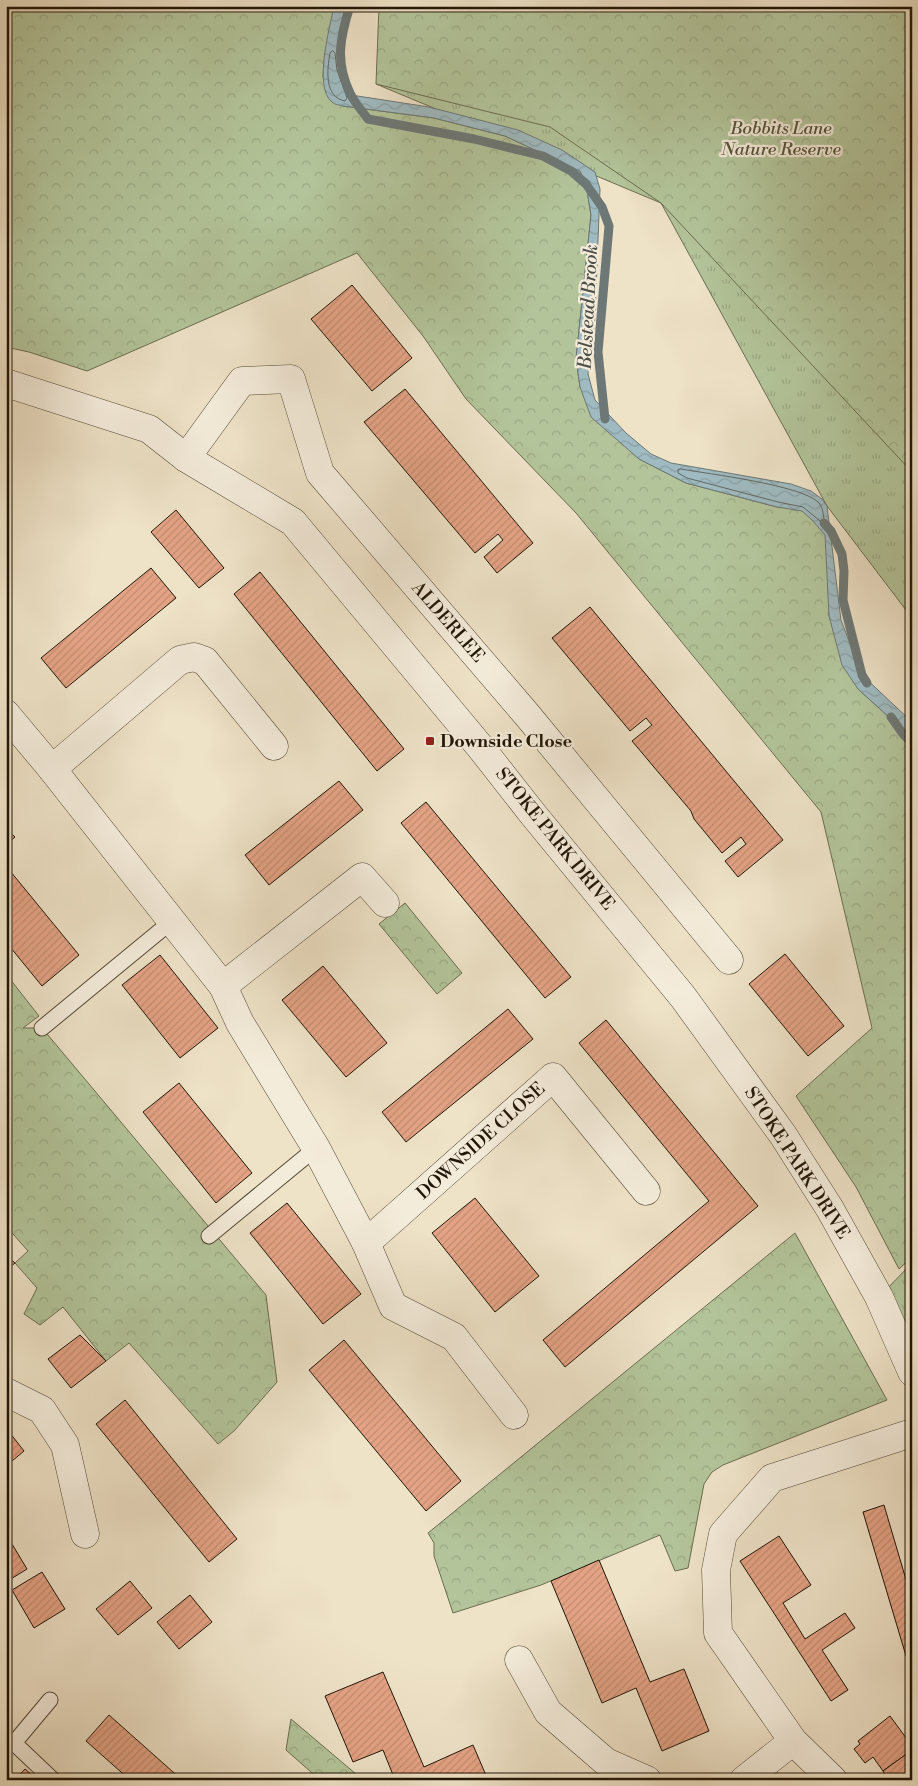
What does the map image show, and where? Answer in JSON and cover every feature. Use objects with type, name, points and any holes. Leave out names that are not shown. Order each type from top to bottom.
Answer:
[{"type":"street","name":"ALDERLEE","points":[[186,458],[242,381],[291,379],[320,473],[528,716],[728,960]]},
{"type":"street","name":"STOKE PARK DRIVE","points":[[6,383],[149,429],[186,458],[293,522],[481,748],[538,821],[659,967],[783,1134],[830,1209],[879,1297],[912,1372]]},
{"type":"street","points":[[52,769],[180,660],[194,657],[205,662],[274,746]]},
{"type":"street","points":[[6,714],[52,769],[223,986],[240,1023],[316,1148],[366,1244],[393,1306],[454,1337],[514,1415]]},
{"type":"street","points":[[223,986],[362,878],[385,903]]},
{"type":"street","name":"DOWNSIDE CLOSE","points":[[366,1244],[553,1077],[646,1191]]},
{"type":"street","points":[[6,1392],[42,1410],[65,1445],[85,1534]]},
{"type":"street","points":[[833,1780],[793,1741],[718,1633],[716,1570],[723,1534],[772,1478],[912,1432]]},
{"type":"street","points":[[519,1660],[548,1712],[606,1762],[647,1780]]},
{"type":"street","points":[[744,1780],[793,1741]]},
{"type":"lane","points":[[42,1028],[172,921]]},
{"type":"lane","points":[[209,1236],[316,1148]]},
{"type":"lane","points":[[50,1700],[14,1743],[53,1780]]},
{"type":"green space","points":[[6,6],[334,6],[323,77],[343,106],[434,118],[505,136],[580,171],[586,184],[591,215],[576,359],[580,387],[639,459],[686,483],[777,507],[803,507],[831,531],[829,616],[858,689],[912,738],[912,1257],[899,1269],[856,1187],[796,1096],[872,1028],[821,812],[576,513],[466,399],[423,336],[357,253],[87,371],[29,352],[6,347]]},
{"type":"green space","name":"Bobbits Lane Nature Reserve","points":[[379,6],[912,6],[912,472],[661,203],[550,127],[376,84]]},
{"type":"green space","name":"Bobbits Lane Nature Reserve","points":[[912,6],[912,618],[827,506],[661,203],[376,84],[422,12]]},
{"type":"green space","points":[[405,903],[462,973],[437,994],[379,924]]},
{"type":"green space","points":[[6,974],[39,1016],[23,1028],[42,1028],[266,1295],[277,1382],[234,1431],[218,1444],[129,1343],[106,1361],[63,1307],[40,1325],[24,1314],[37,1288],[15,1263],[28,1251],[6,1226]]},
{"type":"green space","points":[[795,1233],[887,1400],[723,1465],[712,1472],[704,1484],[688,1568],[675,1571],[660,1535],[541,1585],[453,1613],[434,1556],[434,1543],[428,1533]]},
{"type":"green space","points":[[912,1263],[912,1381],[879,1297]]},
{"type":"green space","points":[[291,1719],[363,1780],[320,1780],[286,1750]]},
{"type":"water","points":[[334,6],[346,6],[341,40],[341,61],[351,95],[429,107],[518,130],[562,150],[595,172],[600,189],[595,317],[588,374],[595,400],[626,433],[651,454],[671,463],[791,484],[811,491],[822,499],[827,506],[841,620],[862,675],[912,722],[912,738],[858,689],[842,665],[829,616],[825,535],[812,520],[802,511],[777,507],[686,483],[639,459],[591,417],[580,387],[576,359],[591,215],[586,184],[580,171],[505,136],[434,118],[333,103],[326,94],[323,71],[324,56]]},
{"type":"building","points":[[352,285],[412,358],[372,391],[311,319]]},
{"type":"building","points":[[405,389],[533,543],[497,573],[484,557],[503,540],[498,534],[475,553],[364,422]]},
{"type":"building","points":[[176,510],[224,568],[199,588],[151,532]]},
{"type":"building","points":[[151,568],[176,598],[66,688],[41,658]]},
{"type":"building","points":[[260,572],[404,749],[377,771],[234,594]]},
{"type":"building","points":[[590,607],[783,840],[738,877],[725,861],[746,844],[741,837],[722,853],[694,819],[691,811],[632,741],[652,725],[646,718],[630,731],[552,638]]},
{"type":"building","points":[[339,781],[363,810],[269,885],[245,855]]},
{"type":"building","points":[[426,802],[571,977],[545,998],[401,823]]},
{"type":"building","points":[[6,828],[15,837],[6,845]]},
{"type":"building","points":[[6,866],[79,955],[42,986],[6,942]]},
{"type":"building","points":[[785,954],[844,1026],[808,1056],[749,984]]},
{"type":"building","points":[[160,955],[218,1028],[180,1058],[122,985]]},
{"type":"building","points":[[323,966],[387,1043],[346,1077],[282,1000]]},
{"type":"building","points":[[508,1009],[533,1039],[406,1142],[382,1112]]},
{"type":"building","points":[[606,1020],[758,1206],[565,1367],[543,1340],[709,1201],[579,1043]]},
{"type":"building","points":[[179,1083],[252,1173],[216,1203],[143,1112]]},
{"type":"building","points":[[475,1198],[539,1276],[495,1312],[432,1233]]},
{"type":"building","points":[[287,1203],[361,1294],[323,1324],[250,1233]]},
{"type":"building","points":[[6,1255],[15,1263],[6,1270]]},
{"type":"building","points":[[80,1335],[106,1361],[71,1388],[48,1359]]},
{"type":"building","points":[[344,1340],[461,1481],[426,1511],[309,1370]]},
{"type":"building","points":[[125,1400],[237,1539],[209,1562],[96,1424]]},
{"type":"building","points":[[6,1428],[24,1451],[6,1466]]},
{"type":"building","points":[[884,1505],[912,1600],[912,1654],[906,1656],[863,1512]]},
{"type":"building","points":[[6,1534],[27,1569],[6,1582]]},
{"type":"building","points":[[779,1536],[811,1585],[783,1603],[805,1639],[845,1613],[855,1628],[822,1650],[848,1690],[831,1701],[740,1561]]},
{"type":"building","points":[[599,1560],[650,1682],[684,1669],[709,1731],[662,1751],[636,1688],[602,1703],[551,1581]]},
{"type":"building","points":[[42,1572],[65,1609],[34,1628],[12,1590]]},
{"type":"building","points":[[130,1581],[152,1608],[118,1635],[96,1609]]},
{"type":"building","points":[[190,1595],[212,1622],[179,1649],[157,1622]]},
{"type":"building","points":[[383,1672],[424,1767],[473,1745],[488,1780],[395,1780],[383,1750],[353,1762],[325,1696]]},
{"type":"building","points":[[109,1715],[182,1780],[130,1780],[86,1741]]},
{"type":"building","points":[[890,1716],[912,1746],[912,1750],[883,1771],[873,1757],[865,1763],[854,1749],[860,1744],[858,1741]]},
{"type":"building","points":[[912,1750],[912,1780],[879,1780],[885,1775],[883,1771]]},
{"type":"building","points":[[25,1769],[38,1780],[15,1780]]},
{"type":"waterway","name":"Belstead Brook","points":[[350,6],[342,39],[342,71],[352,96],[368,119],[474,139],[543,156],[571,171],[586,184],[602,207],[609,226],[598,352],[605,419]]},
{"type":"waterway","name":"Belstead Brook","points":[[824,523],[831,531],[842,554],[844,571],[843,600],[862,675],[867,683]]},
{"type":"waterway","name":"Belstead Brook","points":[[891,717],[912,743]]},
{"type":"place","name":"Downside Close","points":[[430,741]]}]
